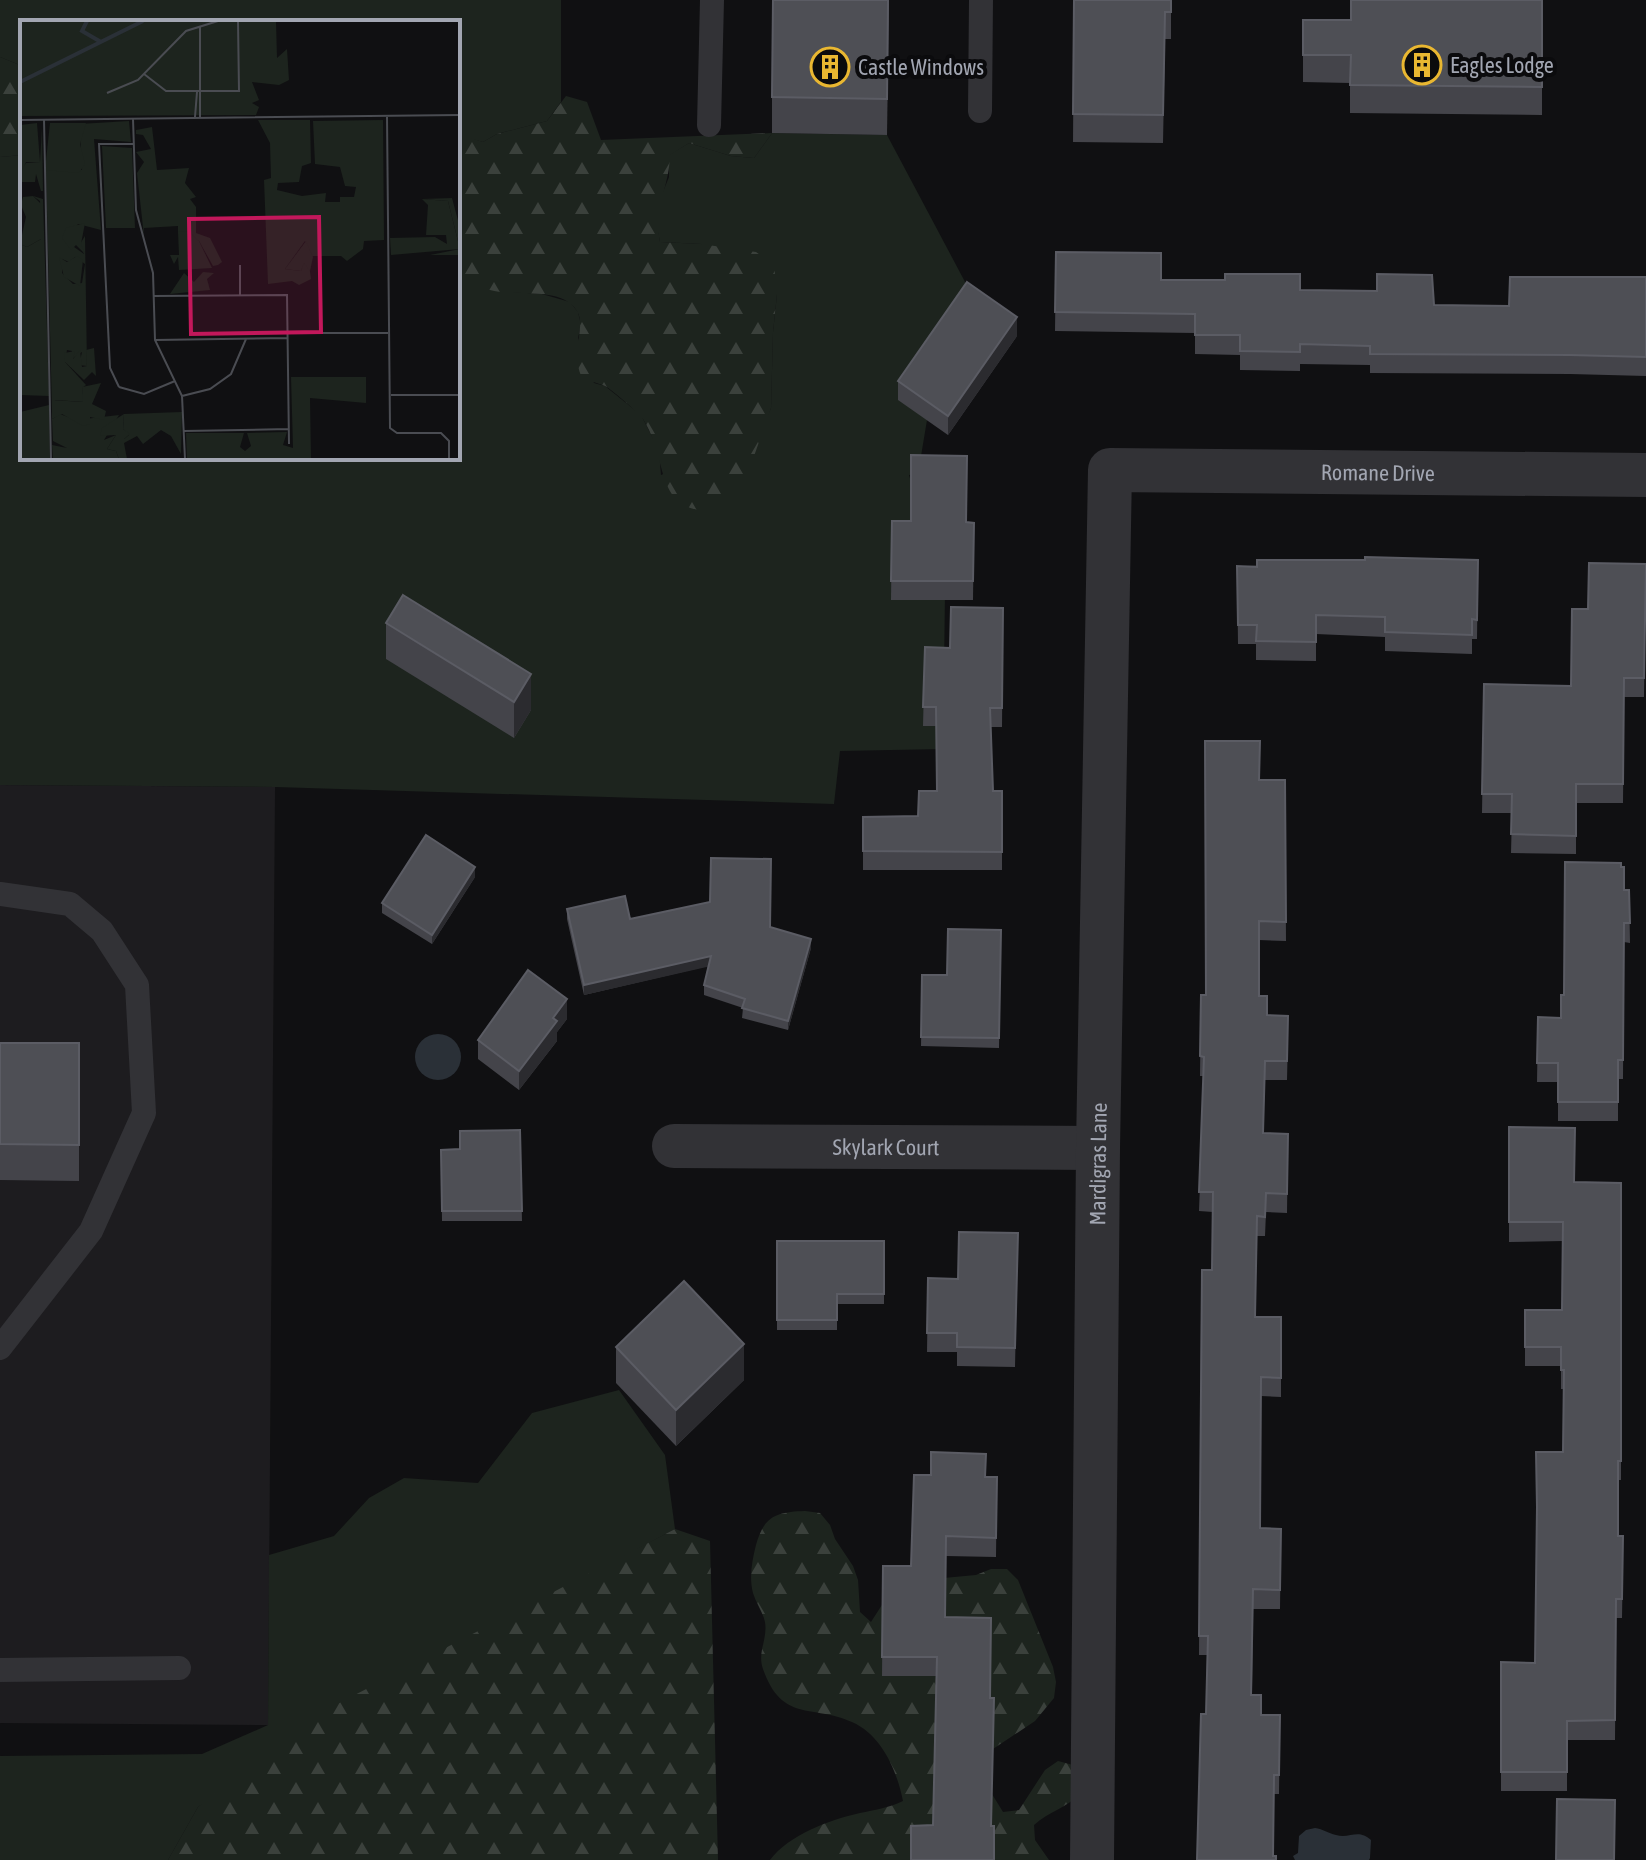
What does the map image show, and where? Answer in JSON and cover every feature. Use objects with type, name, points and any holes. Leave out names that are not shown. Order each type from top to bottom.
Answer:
[{"type":"street","name":"Romane Drive","points":[[1110,470],[1646,475]]},
{"type":"street","name":"Mardigras Lane","points":[[1092,1860],[1098,1148],[1110,470]]},
{"type":"street","name":"Skylark Court","points":[[674,1146],[1098,1148]]},
{"type":"lane","points":[[709,125],[712,0]]},
{"type":"lane","points":[[980,111],[981,0]]},
{"type":"lane","points":[[0,894],[70,904],[102,931],[137,985],[144,1113],[91,1231],[0,1348]]},
{"type":"lane","points":[[0,1670],[179,1668]]},
{"type":"shaded area","points":[[0,785],[275,787],[268,1725],[0,1723]]},
{"type":"shaded area","points":[[438,1034],[454,1041],[461,1057],[454,1073],[438,1080],[422,1073],[415,1057],[422,1041]]},
{"type":"shaded area","points":[[1315,1828],[1341,1836],[1358,1834],[1366,1837],[1371,1840],[1369,1860],[1295,1860],[1293,1856],[1298,1853],[1299,1836]]},
{"type":"green space","points":[[0,0],[561,0],[561,102],[547,121],[497,134],[483,142],[460,136],[460,20],[20,20],[20,65],[0,57]]},
{"type":"green space","points":[[0,57],[20,65],[20,155],[0,157]]},
{"type":"green space","points":[[566,96],[587,102],[601,140],[772,133],[754,158],[731,156],[689,143],[670,155],[658,218],[660,242],[756,252],[774,265],[777,294],[771,408],[741,493],[728,510],[703,511],[686,506],[674,497],[643,419],[608,388],[582,378],[577,358],[580,318],[571,304],[542,294],[494,291],[460,279],[460,135],[483,142],[497,134],[547,121]]},
{"type":"green space","points":[[772,133],[887,135],[972,295],[927,420],[918,474],[909,475],[945,593],[943,749],[840,751],[834,804],[275,787],[0,785],[0,157],[20,155],[20,460],[460,460],[460,279],[497,291],[542,294],[570,302],[578,312],[581,325],[578,338],[594,383],[605,386],[641,415],[659,450],[661,475],[762,428],[771,408],[777,294],[701,244],[660,242],[656,222],[660,199],[669,177],[669,155],[689,143],[731,156],[754,158]]},
{"type":"green space","points":[[619,1390],[665,1455],[675,1529],[542,1600],[198,1807],[168,1860],[0,1860],[0,1756],[202,1754],[268,1725],[269,1555],[334,1536],[369,1498],[404,1478],[478,1483],[532,1413]]},
{"type":"green space","points":[[805,1511],[820,1513],[830,1525],[858,1580],[860,1612],[871,1622],[889,1594],[944,1578],[1007,1569],[1018,1580],[1053,1667],[1056,1682],[1054,1698],[1035,1721],[984,1755],[987,1786],[1003,1812],[1019,1810],[1045,1770],[1058,1761],[1073,1765],[1081,1793],[1034,1825],[1035,1840],[1049,1860],[770,1860],[788,1843],[810,1830],[903,1801],[892,1766],[872,1736],[852,1722],[789,1705],[779,1698],[763,1669],[761,1657],[765,1622],[751,1581],[756,1545],[767,1522],[779,1515]]},
{"type":"green space","points":[[675,1529],[710,1541],[718,1860],[168,1860],[198,1807],[318,1714]]},
{"type":"building","name":"Castle Windows","points":[[773,0],[888,0],[887,99],[772,97]]},
{"type":"building","points":[[1074,0],[1171,0],[1171,12],[1165,12],[1163,115],[1073,114]]},
{"type":"building","name":"Eagles Lodge","points":[[1351,0],[1542,0],[1542,87],[1350,85],[1351,55],[1303,55],[1303,20],[1351,20]]},
{"type":"building","points":[[1056,252],[1161,253],[1161,280],[1225,280],[1225,274],[1300,274],[1300,290],[1377,291],[1377,274],[1432,275],[1434,305],[1509,306],[1510,277],[1646,277],[1646,357],[1370,354],[1370,346],[1300,344],[1300,352],[1240,351],[1240,335],[1195,335],[1195,314],[1055,312]]},
{"type":"building","points":[[967,282],[1017,317],[948,416],[898,381]]},
{"type":"building","points":[[911,455],[967,456],[966,522],[974,523],[973,581],[891,581],[892,521],[911,521]]},
{"type":"building","points":[[1365,557],[1478,560],[1477,620],[1472,619],[1472,635],[1385,632],[1385,617],[1316,615],[1316,642],[1256,641],[1257,625],[1238,625],[1237,566],[1257,567],[1257,560],[1365,560]]},
{"type":"building","points":[[1589,563],[1646,564],[1644,678],[1624,678],[1623,784],[1576,784],[1576,836],[1511,834],[1512,794],[1482,794],[1484,684],[1571,686],[1572,609],[1588,609]]},
{"type":"building","points":[[403,595],[531,674],[514,702],[386,623]]},
{"type":"building","points":[[951,607],[1003,608],[1002,708],[990,708],[993,791],[1002,791],[1002,852],[863,851],[863,817],[918,816],[919,791],[937,791],[936,707],[923,707],[925,647],[950,648]]},
{"type":"building","points":[[1205,741],[1260,741],[1259,780],[1285,780],[1286,922],[1259,921],[1259,996],[1267,996],[1267,1015],[1288,1016],[1287,1061],[1265,1061],[1263,1133],[1288,1134],[1287,1194],[1266,1193],[1265,1217],[1257,1216],[1255,1317],[1281,1317],[1281,1378],[1261,1377],[1260,1528],[1281,1529],[1280,1590],[1253,1589],[1251,1695],[1261,1695],[1261,1715],[1280,1715],[1279,1775],[1274,1775],[1273,1856],[1276,1860],[1197,1860],[1201,1714],[1206,1714],[1208,1636],[1199,1636],[1202,1270],[1212,1270],[1213,1192],[1199,1192],[1204,1057],[1200,1056],[1201,995],[1206,995]]},
{"type":"building","points":[[426,835],[475,867],[432,935],[382,903]]},
{"type":"building","points":[[711,858],[771,859],[770,927],[811,939],[788,1021],[742,1008],[745,999],[704,985],[711,956],[584,985],[567,909],[625,896],[630,919],[710,902]]},
{"type":"building","points":[[1565,862],[1621,863],[1624,867],[1624,890],[1629,890],[1630,923],[1624,923],[1623,1060],[1618,1060],[1618,1102],[1558,1102],[1558,1063],[1537,1063],[1538,1017],[1561,1018],[1561,995],[1564,995]]},
{"type":"building","points":[[948,929],[1001,930],[999,1038],[921,1037],[922,975],[947,975]]},
{"type":"building","points":[[528,970],[567,999],[553,1018],[557,1021],[519,1071],[478,1040]]},
{"type":"building","points":[[0,1043],[79,1043],[79,1145],[0,1144]]},
{"type":"building","points":[[1509,1127],[1575,1128],[1574,1182],[1621,1183],[1618,1536],[1623,1536],[1622,1599],[1616,1599],[1615,1720],[1567,1721],[1567,1772],[1501,1772],[1501,1662],[1535,1663],[1536,1452],[1563,1452],[1564,1370],[1561,1370],[1561,1347],[1525,1347],[1525,1310],[1562,1310],[1563,1222],[1509,1222]]},
{"type":"building","points":[[520,1130],[522,1211],[442,1211],[441,1150],[460,1149],[460,1131]]},
{"type":"building","points":[[959,1232],[1018,1233],[1015,1348],[957,1347],[957,1333],[927,1333],[928,1278],[958,1279]]},
{"type":"building","points":[[777,1241],[884,1241],[884,1294],[837,1294],[837,1320],[777,1320]]},
{"type":"building","points":[[684,1281],[744,1344],[676,1410],[616,1347]]},
{"type":"building","points":[[931,1452],[986,1454],[985,1477],[997,1477],[996,1538],[946,1536],[945,1617],[991,1618],[990,1698],[994,1698],[991,1826],[994,1826],[994,1860],[911,1860],[911,1826],[933,1825],[937,1657],[882,1657],[883,1566],[911,1566],[914,1475],[931,1475]]},
{"type":"building","points":[[1557,1799],[1615,1800],[1614,1860],[1556,1860]]},
{"type":"place","name":"Eagles Lodge","points":[[1422,65]]},
{"type":"place","name":"Castle Windows","points":[[830,67]]}]
